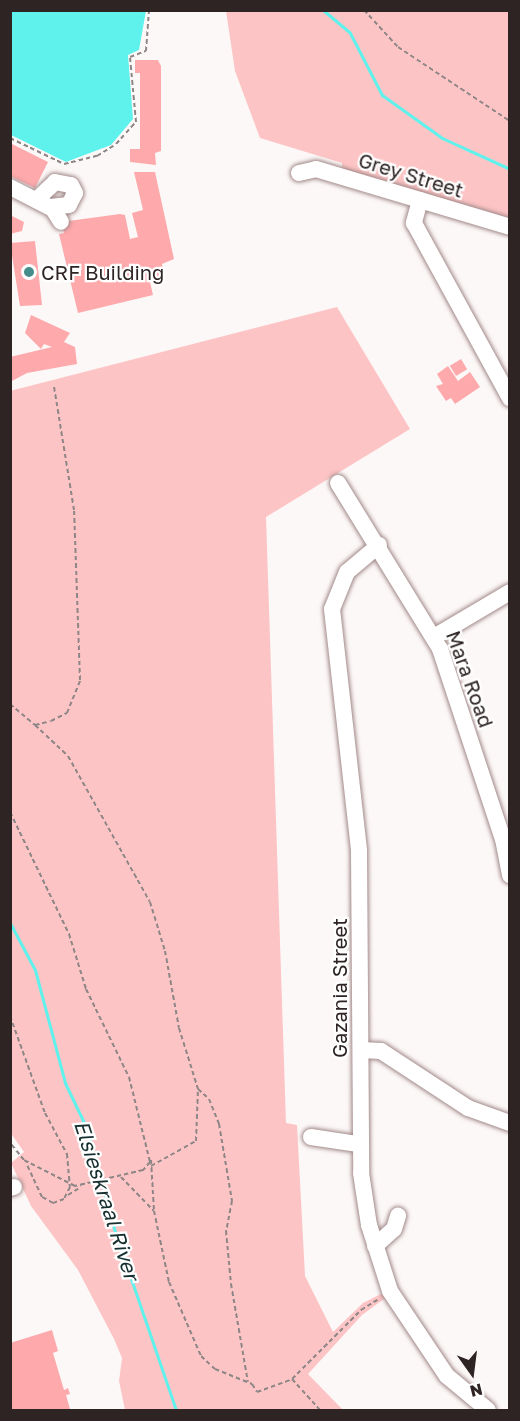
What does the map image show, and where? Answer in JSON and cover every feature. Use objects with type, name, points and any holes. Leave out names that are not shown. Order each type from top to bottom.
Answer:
[{"type":"street","name":"Grey Street","points":[[299,173],[316,169],[510,227]]},
{"type":"street","points":[[10,187],[43,203],[61,222]]},
{"type":"street","points":[[420,200],[416,226],[510,398]]},
{"type":"street","name":"Mara Road","points":[[338,483],[379,545],[434,637],[506,839],[510,874]]},
{"type":"street","name":"Gazania Street","points":[[379,545],[347,572],[332,609],[358,851],[361,1050],[358,1144],[375,1246],[390,1291],[447,1376],[488,1410]]},
{"type":"street","points":[[434,637],[510,592]]},
{"type":"street","points":[[361,1050],[381,1051],[468,1108],[510,1123]]},
{"type":"street","points":[[311,1137],[358,1144]]},
{"type":"street","points":[[375,1246],[394,1229],[398,1216]]},
{"type":"path","points":[[10,138],[64,164],[97,156],[116,144],[136,122],[130,57],[146,51],[148,10]]},
{"type":"path","points":[[364,10],[398,47],[510,120]]},
{"type":"path","points":[[35,725],[67,713],[80,680],[74,510],[54,387]]},
{"type":"path","points":[[10,704],[68,756],[150,902],[198,1089],[196,1141],[143,1170],[84,1186],[53,1203],[42,1197],[24,1160],[10,1143]]},
{"type":"path","points":[[10,812],[69,934],[86,989],[129,1077],[152,1166],[154,1211],[169,1282],[201,1356],[215,1369],[248,1382],[257,1392],[292,1379],[361,1310],[390,1291]]},
{"type":"path","points":[[10,1016],[45,1113],[64,1144],[70,1184],[64,1199]]},
{"type":"path","points":[[198,1089],[209,1099],[219,1124],[232,1201],[226,1232],[248,1382]]},
{"type":"path","points":[[143,1170],[150,1162],[149,1153]]},
{"type":"path","points":[[24,1160],[70,1184],[84,1186]]},
{"type":"path","points":[[118,1177],[134,1186],[154,1211]]},
{"type":"path","points":[[292,1379],[320,1410]]},
{"type":"shaded area","points":[[226,11],[509,11],[509,218],[342,169],[342,163],[260,138],[235,71]]},
{"type":"shaded area","points":[[337,307],[410,429],[266,517],[286,1123],[297,1125],[305,1276],[333,1332],[363,1303],[385,1292],[388,1296],[362,1315],[308,1374],[343,1410],[125,1410],[119,1381],[122,1358],[114,1339],[78,1270],[31,1206],[11,1163],[24,1152],[10,1132],[10,391]]},
{"type":"water","points":[[10,11],[146,11],[139,50],[128,55],[133,119],[111,145],[66,162],[11,135]]},
{"type":"building","points":[[135,60],[158,60],[161,66],[161,151],[155,153],[156,165],[130,162],[130,149],[140,149],[140,73],[135,73]]},
{"type":"building","points":[[10,143],[48,162],[35,188],[10,176]]},
{"type":"building","points":[[134,172],[155,172],[174,259],[162,264],[165,278],[150,282],[153,295],[78,313],[59,234],[64,233],[61,222],[120,214],[125,215],[130,239],[138,237],[132,213],[143,210]]},
{"type":"building","points":[[10,215],[24,222],[22,231],[10,234]]},
{"type":"building","name":"CRF Building","points":[[35,241],[42,305],[20,306],[10,243]]},
{"type":"building","points":[[31,315],[70,333],[64,342],[75,347],[77,364],[27,373],[10,382],[10,357],[52,347],[44,344],[41,349],[25,333]]},
{"type":"building","points":[[461,359],[467,369],[456,376],[450,366]]},
{"type":"building","points":[[448,366],[458,381],[470,372],[480,387],[455,404],[451,398],[446,401],[436,386],[443,384],[437,374]]},
{"type":"building","points":[[52,1330],[58,1351],[53,1353],[64,1390],[68,1388],[70,1394],[66,1395],[70,1409],[75,1410],[10,1410],[10,1343]]},
{"type":"waterway","points":[[323,10],[350,33],[382,95],[442,138],[510,169]]},
{"type":"waterway","name":"Elsieskraal River","points":[[10,923],[35,970],[65,1083],[87,1129],[115,1232],[176,1410]]},
{"type":"place","name":"CRF Building","points":[[29,272]]}]
